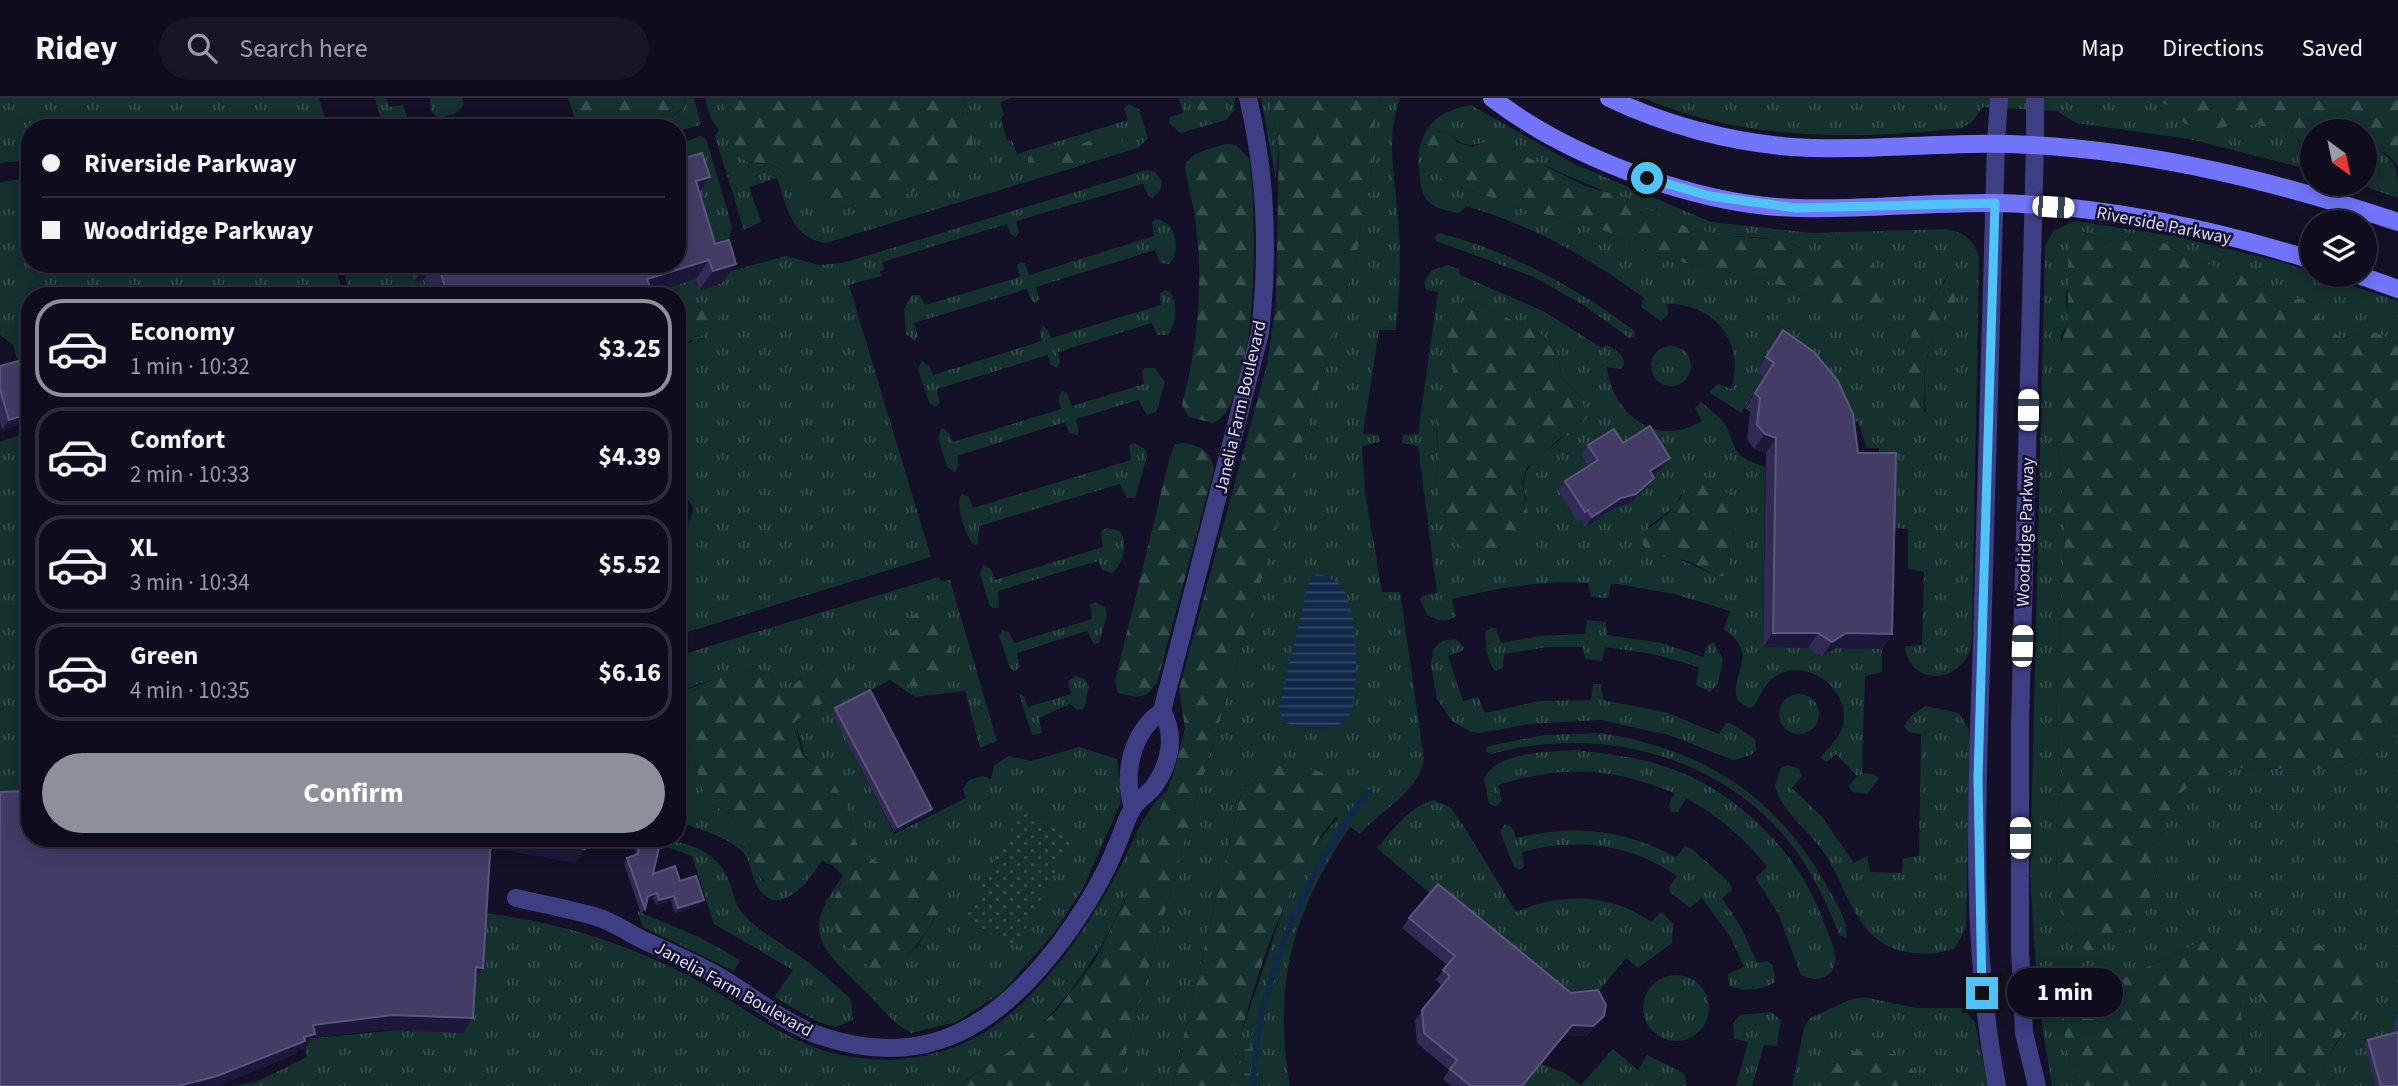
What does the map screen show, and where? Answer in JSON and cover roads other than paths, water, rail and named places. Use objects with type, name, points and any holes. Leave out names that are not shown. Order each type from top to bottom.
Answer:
[{"type":"main road","name":"Riverside Parkway","points":[[1492,98],[1543,130],[1588,152],[1647,178],[1710,196],[1796,208],[1995,203],[2094,210],[2146,219],[2300,257]]},
{"type":"main road","points":[[1609,98],[1691,129],[1739,140],[1793,147],[1996,143],[2142,155],[2207,167],[2312,194],[2398,222]]},
{"type":"main road","points":[[2377,281],[2398,289]]},
{"type":"street","name":"Janelia Farm Boulevard","points":[[1133,807],[1127,777],[1143,728],[1162,711],[1260,333],[1266,269],[1266,207],[1248,98]]},
{"type":"street","points":[[1997,1086],[1986,1028],[1980,969],[1978,778],[1999,98]]},
{"type":"street","name":"Woodridge Parkway","points":[[2035,98],[2020,726],[2020,950],[2024,1033],[2037,1086]]},
{"type":"street","name":"Janelia Farm Boulevard","points":[[516,898],[594,916],[621,926],[638,938],[713,973],[816,1034],[867,1047],[916,1045],[983,1022],[1026,985],[1081,914],[1102,879],[1133,807],[1154,786],[1165,764],[1171,740],[1169,724],[1162,711]]},
{"type":"water","points":[[1317,574],[1334,580],[1346,594],[1353,619],[1356,655],[1355,691],[1349,716],[1337,726],[1319,730],[1300,728],[1284,722],[1279,707],[1309,581]]},
{"type":"waterway","points":[[1252,1086],[1262,1012],[1291,924],[1317,869],[1368,792]]}]
